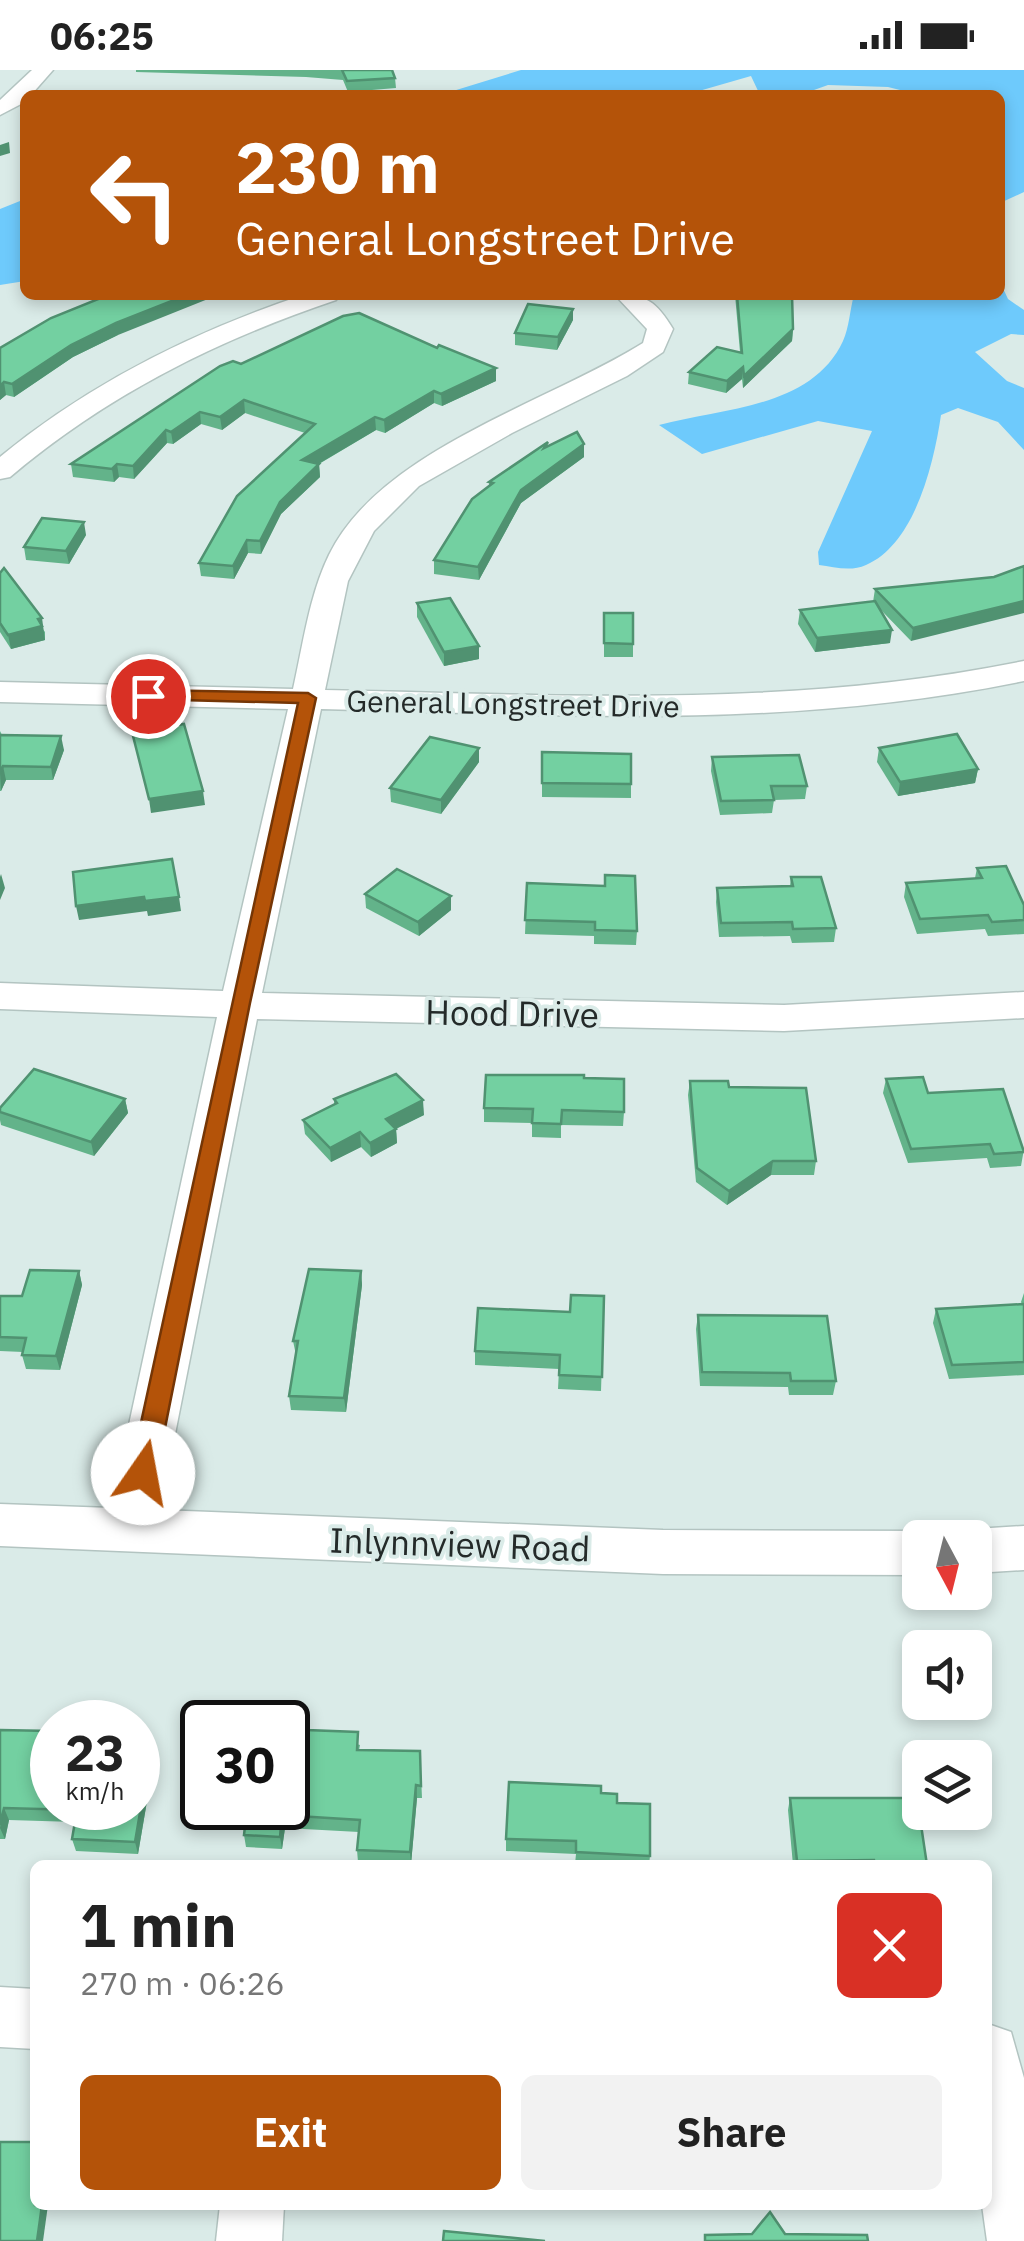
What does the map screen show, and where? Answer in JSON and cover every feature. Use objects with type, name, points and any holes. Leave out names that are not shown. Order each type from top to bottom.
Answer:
[{"type":"street","points":[[25,90],[44,70]]},
{"type":"street","points":[[0,471],[72,414],[162,361],[242,325],[313,300]]},
{"type":"street","points":[[131,1530],[333,580],[363,525],[387,499],[430,467],[618,370],[654,346],[660,329],[635,300]]},
{"type":"street","name":"General Longstreet Drive","points":[[0,692],[637,707],[786,706],[926,689],[1024,671]]},
{"type":"street","name":"Hood Drive","points":[[0,996],[406,1011],[784,1018],[1024,1004]]},
{"type":"street","name":"Inlynnview Road","points":[[0,1525],[662,1552],[902,1553]]},
{"type":"street","points":[[992,1550],[1024,1548]]},
{"type":"street","points":[[0,2018],[30,2019]]},
{"type":"street","points":[[992,2054],[1024,2052]]},
{"type":"street","points":[[992,2077],[1020,2241]]},
{"type":"street","points":[[249,2241],[252,2210]]},
{"type":"water","points":[[521,70],[1024,70],[1024,192],[1005,201],[1005,90],[828,85],[814,90],[758,90],[751,76],[702,90],[456,90]]},
{"type":"water","points":[[20,201],[20,282],[0,285],[0,209]]},
{"type":"water","points":[[1005,293],[1024,310],[1024,335],[1011,334],[975,352],[1007,381],[1024,388],[1024,450],[998,422],[958,408],[941,415],[927,478],[909,521],[883,554],[866,565],[848,569],[819,565],[818,552],[872,431],[818,421],[702,454],[659,425],[737,409],[788,393],[829,363],[847,330],[853,300],[1005,300]]},
{"type":"building","points":[[342,70],[392,70],[395,78],[347,81]]},
{"type":"building","points":[[96,300],[174,300],[71,345],[12,384],[4,382],[0,386],[0,348],[51,318]]},
{"type":"building","points":[[737,300],[792,300],[793,329],[744,376],[743,367],[727,381],[689,372],[717,347],[742,353]]},
{"type":"building","points":[[528,304],[573,309],[558,337],[515,333]]},
{"type":"building","points":[[359,313],[437,348],[439,345],[496,368],[441,394],[434,391],[384,420],[375,417],[302,460],[319,464],[280,502],[260,541],[247,540],[233,566],[199,563],[237,496],[315,424],[244,400],[220,417],[200,412],[171,432],[166,430],[133,466],[117,464],[112,469],[71,464],[220,366],[233,361],[241,364],[343,316]]},
{"type":"building","points":[[577,432],[584,444],[521,490],[478,567],[434,560],[472,499],[493,483],[489,482],[548,442],[544,448]]},
{"type":"building","points":[[42,518],[84,522],[66,551],[24,547]]},
{"type":"building","points":[[1024,566],[1024,601],[913,628],[875,589],[994,577]]},
{"type":"building","points":[[4,568],[42,618],[38,619],[42,626],[8,635],[0,623],[0,573]]},
{"type":"building","points":[[450,598],[479,646],[444,652],[417,603]]},
{"type":"building","points":[[875,601],[892,630],[817,638],[800,610]]},
{"type":"building","points":[[604,613],[633,613],[633,644],[604,643]]},
{"type":"building","points":[[184,724],[203,791],[149,799],[132,732]]},
{"type":"building","points":[[957,734],[978,769],[900,782],[879,748]]},
{"type":"building","points":[[0,735],[61,736],[51,767],[3,766],[0,773]]},
{"type":"building","points":[[430,737],[479,748],[441,800],[390,788]]},
{"type":"building","points":[[542,752],[631,754],[631,784],[542,783]]},
{"type":"building","points":[[799,755],[807,786],[771,786],[774,800],[721,801],[712,757]]},
{"type":"building","points":[[172,859],[179,897],[145,901],[144,897],[76,906],[73,872]]},
{"type":"building","points":[[1006,866],[1024,905],[1024,920],[992,922],[988,915],[920,919],[906,883],[982,878],[977,868]]},
{"type":"building","points":[[397,869],[451,896],[418,922],[365,894]]},
{"type":"building","points":[[605,875],[635,876],[637,931],[595,930],[595,922],[525,920],[527,883],[605,886]]},
{"type":"building","points":[[791,877],[821,877],[836,928],[793,929],[792,922],[721,923],[717,888],[793,886]]},
{"type":"building","points":[[34,1069],[125,1099],[91,1142],[0,1112]]},
{"type":"building","points":[[396,1074],[423,1100],[386,1119],[396,1129],[370,1143],[360,1132],[330,1148],[303,1120],[337,1103],[334,1099]]},
{"type":"building","points":[[486,1075],[624,1079],[624,1112],[562,1110],[561,1124],[532,1123],[533,1109],[484,1108]]},
{"type":"building","points":[[923,1077],[928,1093],[1003,1089],[1024,1152],[994,1154],[990,1144],[911,1149],[886,1079]]},
{"type":"building","points":[[690,1081],[728,1081],[729,1087],[806,1088],[816,1161],[773,1161],[729,1191],[697,1168]]},
{"type":"building","points":[[309,1269],[361,1271],[344,1398],[289,1396],[298,1341],[293,1341]]},
{"type":"building","points":[[30,1270],[79,1271],[56,1356],[22,1355],[26,1338],[0,1337],[0,1296],[22,1296]]},
{"type":"building","points":[[571,1295],[604,1296],[602,1377],[559,1375],[560,1355],[475,1351],[478,1308],[570,1312]]},
{"type":"building","points":[[1024,1304],[1024,1362],[952,1365],[936,1309]]},
{"type":"building","points":[[698,1315],[827,1316],[836,1381],[791,1381],[790,1373],[702,1372]]},
{"type":"building","points":[[0,1730],[30,1731],[30,1809],[4,1808],[0,1825]]},
{"type":"building","points":[[310,1730],[358,1732],[357,1750],[420,1751],[421,1786],[416,1785],[410,1852],[357,1850],[360,1820],[310,1817]]},
{"type":"building","points":[[509,1782],[601,1786],[601,1793],[617,1794],[617,1803],[650,1804],[650,1856],[576,1852],[576,1841],[506,1839]]},
{"type":"building","points":[[790,1798],[902,1798],[902,1830],[922,1830],[926,1860],[797,1860]]},
{"type":"building","points":[[74,1830],[137,1830],[135,1842],[72,1839]]},
{"type":"building","points":[[245,1830],[281,1830],[280,1837],[244,1835]]},
{"type":"building","points":[[0,2142],[30,2142],[30,2210],[41,2210],[37,2241],[0,2241]]},
{"type":"building","points":[[770,2212],[785,2234],[867,2235],[868,2241],[705,2241],[705,2235],[752,2234]]},
{"type":"building","points":[[444,2231],[545,2241],[443,2241]]},
{"type":"route","points":[[143,1473],[308,698],[148,696]]}]
